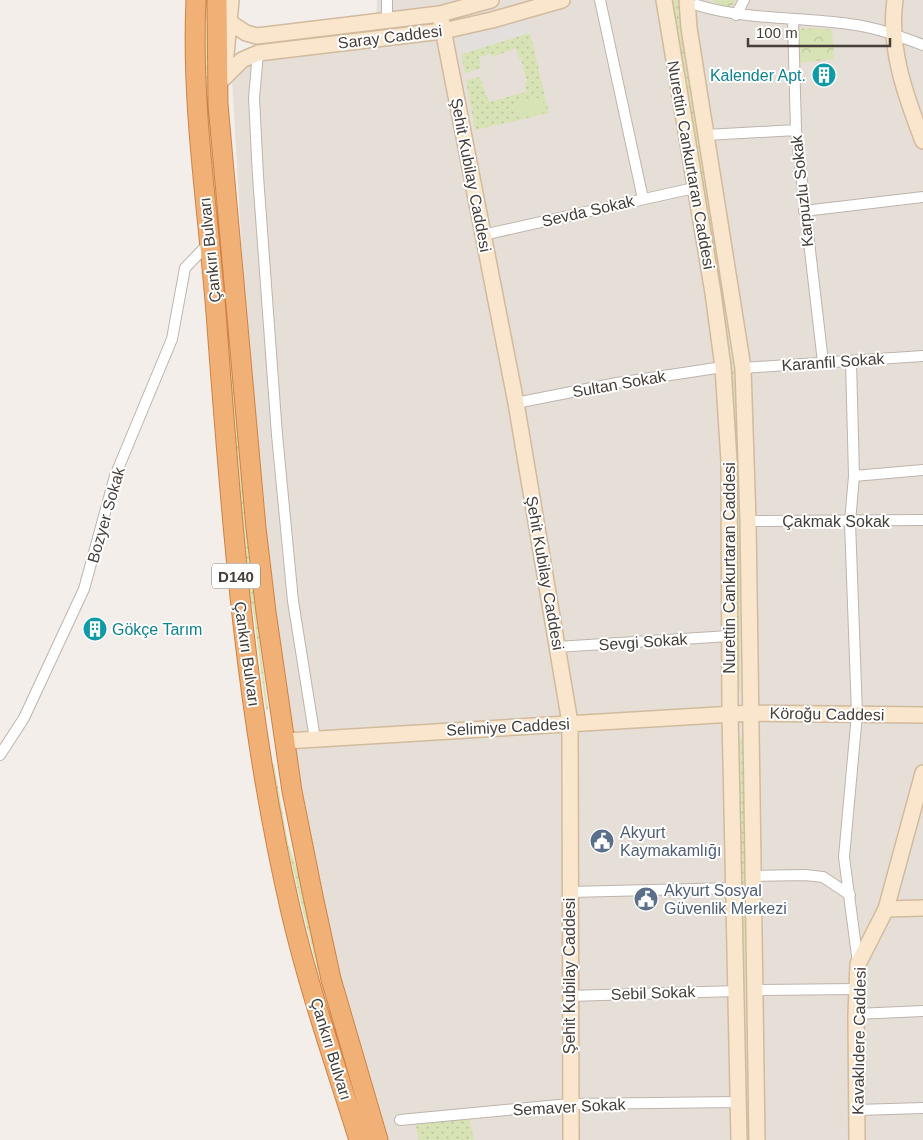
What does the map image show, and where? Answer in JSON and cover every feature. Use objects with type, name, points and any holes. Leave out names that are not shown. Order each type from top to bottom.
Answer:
[{"type":"highway","name":"Çankırı Bulvarı","points":[[217,0],[216,59],[220,125],[256,528],[292,791],[330,979],[378,1140]]},
{"type":"highway","name":"Çankırı Bulvarı","points":[[195,2],[199,135],[238,596],[262,762],[291,913],[359,1140]]},
{"type":"street","name":"Çankırı Bulvarı","points":[[220,125],[231,0]]},
{"type":"street","points":[[387,0],[387,20]]},
{"type":"street","name":"Saray Caddesi","points":[[229,22],[246,33],[257,36],[440,14],[491,0]]},
{"type":"street","name":"Saray Caddesi","points":[[224,78],[242,60],[258,53],[443,30],[492,20],[562,0]]},
{"type":"street","points":[[600,0],[644,199]]},
{"type":"street","name":"Nurettin Cankurtaran Caddesi","points":[[664,0],[713,293],[723,367],[730,486],[730,714],[739,1140]]},
{"type":"street","points":[[736,15],[744,0]]},
{"type":"street","points":[[895,0],[894,12],[899,68],[905,92],[923,141]]},
{"type":"street","points":[[694,2],[736,15],[851,24],[896,34],[923,45]]},
{"type":"street","name":"Nurettin Cankurtaran Caddesi","points":[[694,2],[689,28],[742,368],[748,521],[751,876],[757,1140]]},
{"type":"street","name":"Şehit Kubilay Caddesi","points":[[440,14],[516,403],[570,723],[569,996],[571,1140]]},
{"type":"street","name":"Karpuzlu Sokak","points":[[793,19],[796,130],[823,362]]},
{"type":"street","points":[[258,53],[254,98],[277,435],[293,601],[315,739]]},
{"type":"street","points":[[706,135],[796,130]]},
{"type":"street","name":"Sevda Sokak","points":[[483,235],[694,188]]},
{"type":"street","points":[[804,211],[923,198]]},
{"type":"street","name":"Bozyer Sokak","points":[[0,756],[24,718],[84,589],[115,476],[172,339],[185,268],[209,244]]},
{"type":"street","name":"Karanfil Sokak","points":[[742,368],[923,356]]},
{"type":"street","points":[[851,361],[854,476],[850,522],[857,714],[844,857],[858,964]]},
{"type":"street","name":"Sultan Sokak","points":[[516,403],[617,383],[723,367]]},
{"type":"street","points":[[854,476],[923,470]]},
{"type":"street","name":"Çakmak Sokak","points":[[748,521],[850,522],[923,520]]},
{"type":"street","name":"Sevgi Sokak","points":[[557,647],[730,636]]},
{"type":"street","name":"Selimiye Caddesi","points":[[285,741],[730,714]]},
{"type":"street","name":"Köroğu Caddesi","points":[[730,714],[923,715]]},
{"type":"street","name":"Kavaklıdere Caddesi","points":[[857,1140],[856,1014],[858,964],[886,909],[917,818],[923,773]]},
{"type":"street","points":[[751,876],[805,875],[823,877],[850,895]]},
{"type":"street","points":[[569,892],[735,888]]},
{"type":"street","points":[[886,909],[923,908]]},
{"type":"street","points":[[754,990],[857,989]]},
{"type":"street","name":"Sebil Sokak","points":[[569,996],[737,991]]},
{"type":"street","points":[[856,1014],[923,1011]]},
{"type":"street","name":"Semaver Sokak","points":[[400,1120],[570,1104],[739,1102]]},
{"type":"street","points":[[857,1110],[923,1108]]},
{"type":"shaded area","points":[[377,0],[923,0],[923,1140],[387,1140],[342,993],[296,756],[269,563],[249,375],[232,80],[248,61],[376,43]]},
{"type":"shaded area","points":[[525,14],[530,33],[461,54],[459,42],[466,32]]},
{"type":"green space","points":[[203,0],[207,0],[209,79],[253,589],[268,709],[266,710],[253,609],[249,596],[204,81]]},
{"type":"green space","points":[[670,0],[678,0],[735,380],[741,485],[740,692],[737,692],[737,488],[734,416],[714,258]]},
{"type":"green space","points":[[712,0],[736,0],[731,7],[719,5]]},
{"type":"green space","points":[[799,28],[832,29],[834,59],[799,63]]},
{"type":"green space","points":[[530,33],[549,113],[475,130],[466,80],[480,77],[489,102],[526,92],[525,83],[527,82],[521,58],[519,58],[516,48],[493,57],[492,54],[479,57],[481,68],[465,73],[461,54]]},
{"type":"green space","points":[[542,97],[546,112],[519,118],[515,103]]},
{"type":"green space","points":[[739,737],[743,738],[747,1140],[743,1140]]},
{"type":"green space","points":[[270,764],[274,764],[288,843],[301,881],[372,1140],[365,1140],[338,1047],[313,953]]},
{"type":"green space","points":[[469,1118],[474,1140],[419,1140],[415,1123]]},
{"type":"place","name":"Kalender Apt.","points":[[824,75]]},
{"type":"place","name":"Gökçe Tarım","points":[[95,629]]},
{"type":"place","name":"Akyurt Kaymakamlığı","points":[[602,841]]},
{"type":"place","name":"Akyurt Sosyal Güvenlik Merkezi","points":[[646,899]]}]
